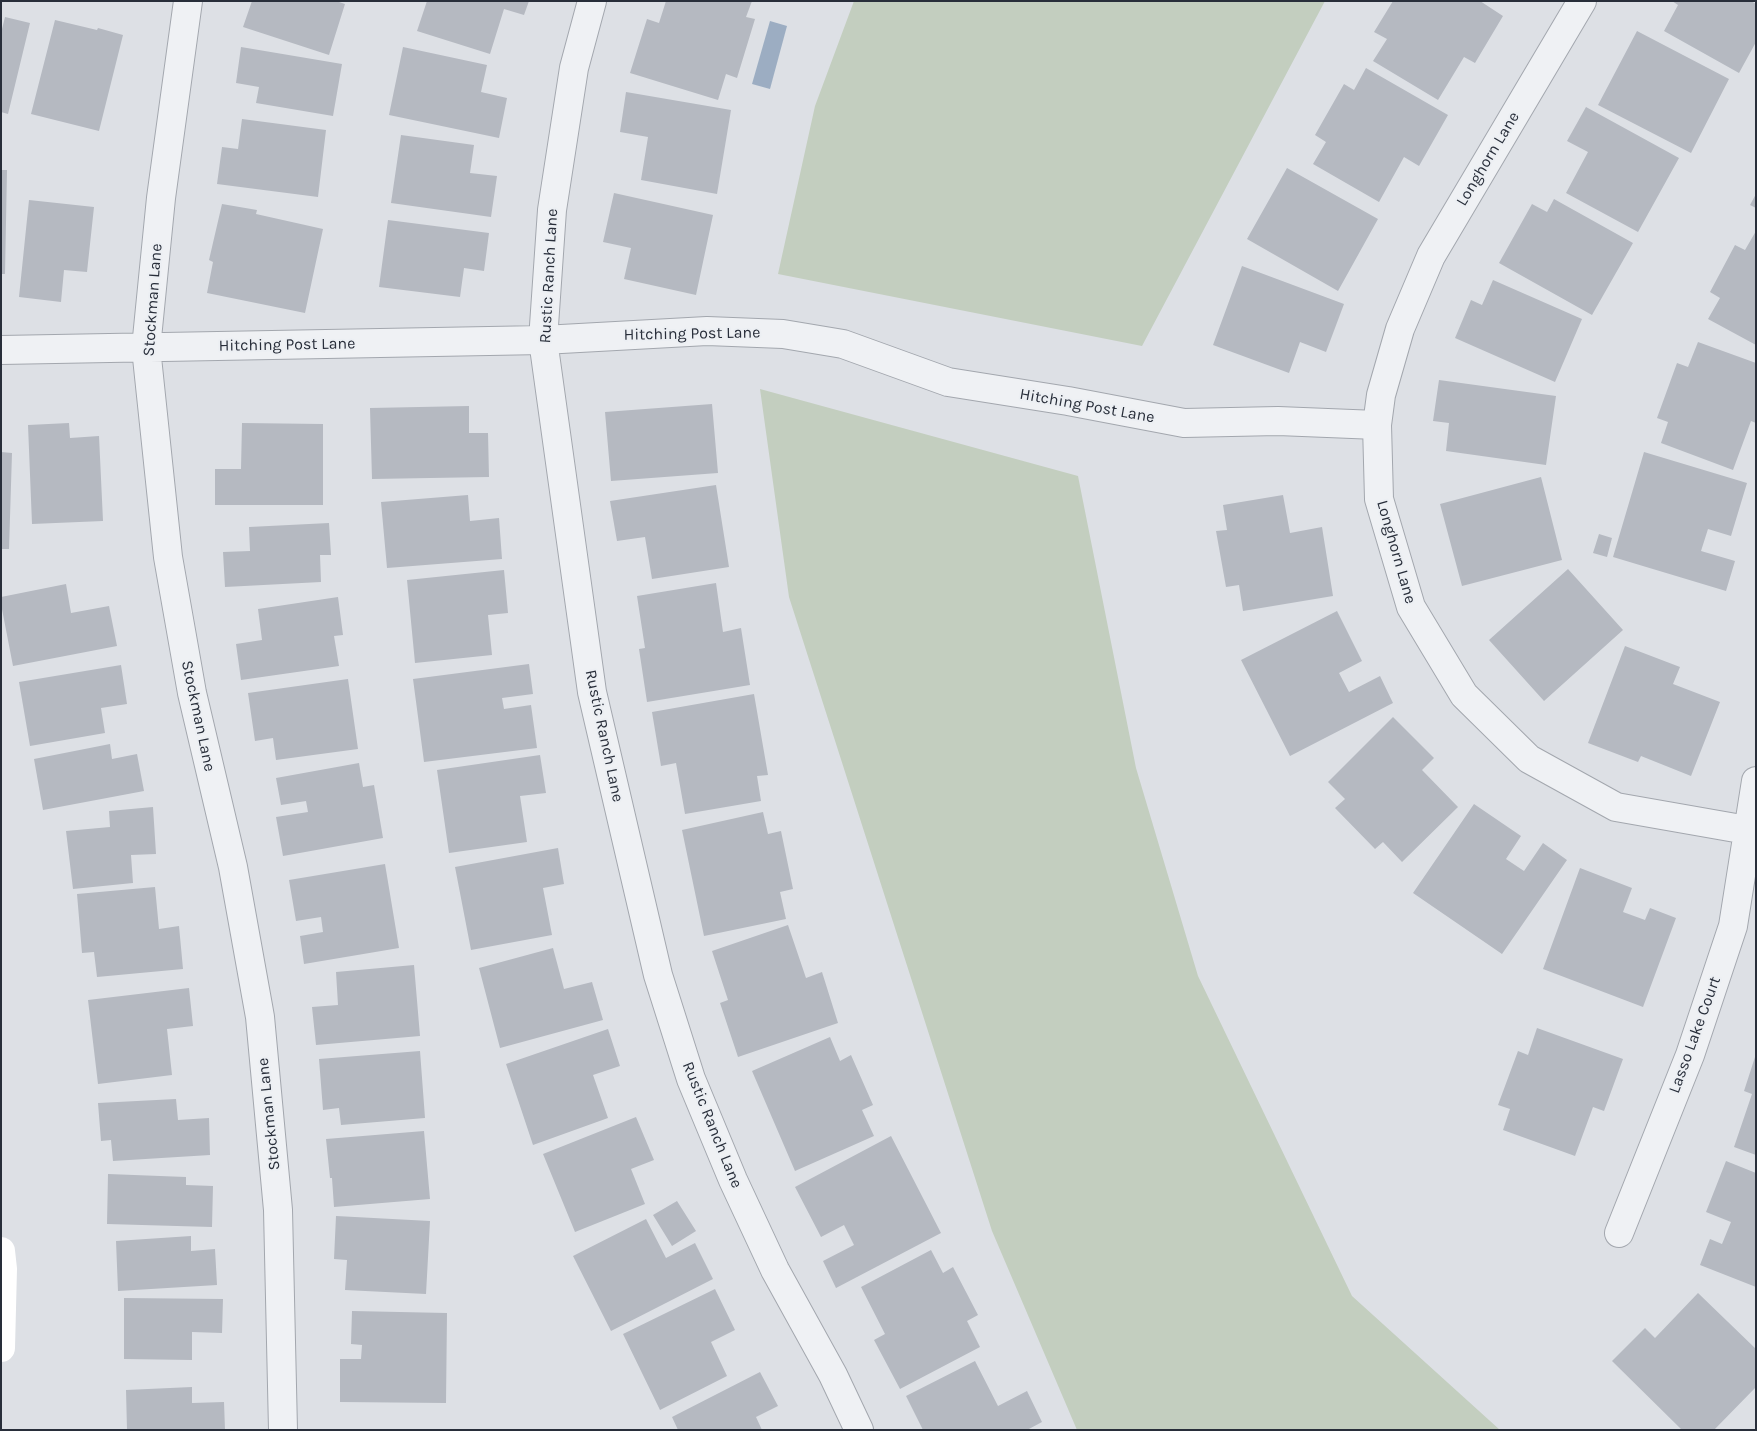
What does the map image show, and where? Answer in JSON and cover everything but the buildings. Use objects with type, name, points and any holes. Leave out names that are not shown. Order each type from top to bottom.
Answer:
[{"type":"main road","points":[[1,1251],[3,1269],[1,1348]]},
{"type":"street","name":"Stockman Lane","points":[[188,1],[161,198],[146,348],[168,557],[192,693],[233,866],[260,1017],[278,1210],[283,1430]]},
{"type":"street","name":"Rustic Ranch Lane","points":[[592,1],[574,68],[552,210],[543,340],[592,692],[658,975],[691,1079],[733,1180],[775,1270],[833,1375],[859,1430]]},
{"type":"street","name":"Longhorn Lane","points":[[1582,1],[1431,256],[1400,329],[1380,395],[1377,425],[1379,499],[1411,608],[1464,695],[1529,760],[1616,807],[1747,830]]},
{"type":"street","name":"Hitching Post Lane","points":[[1,350],[543,340],[707,331],[783,334],[843,344],[948,382],[1068,401],[1184,423],[1278,421],[1377,425]]},
{"type":"street","name":"Lasso Lake Court","points":[[1619,1233],[1690,1055],[1733,926],[1756,781]]},
{"type":"green space","points":[[854,1],[1325,1],[1142,346],[778,274],[815,106]]},
{"type":"green space","points":[[760,389],[1078,476],[1136,768],[1198,976],[1352,1296],[1500,1430],[1077,1430],[992,1231],[789,597]]},
{"type":"water","points":[[770,21],[787,26],[770,89],[752,84]]}]
